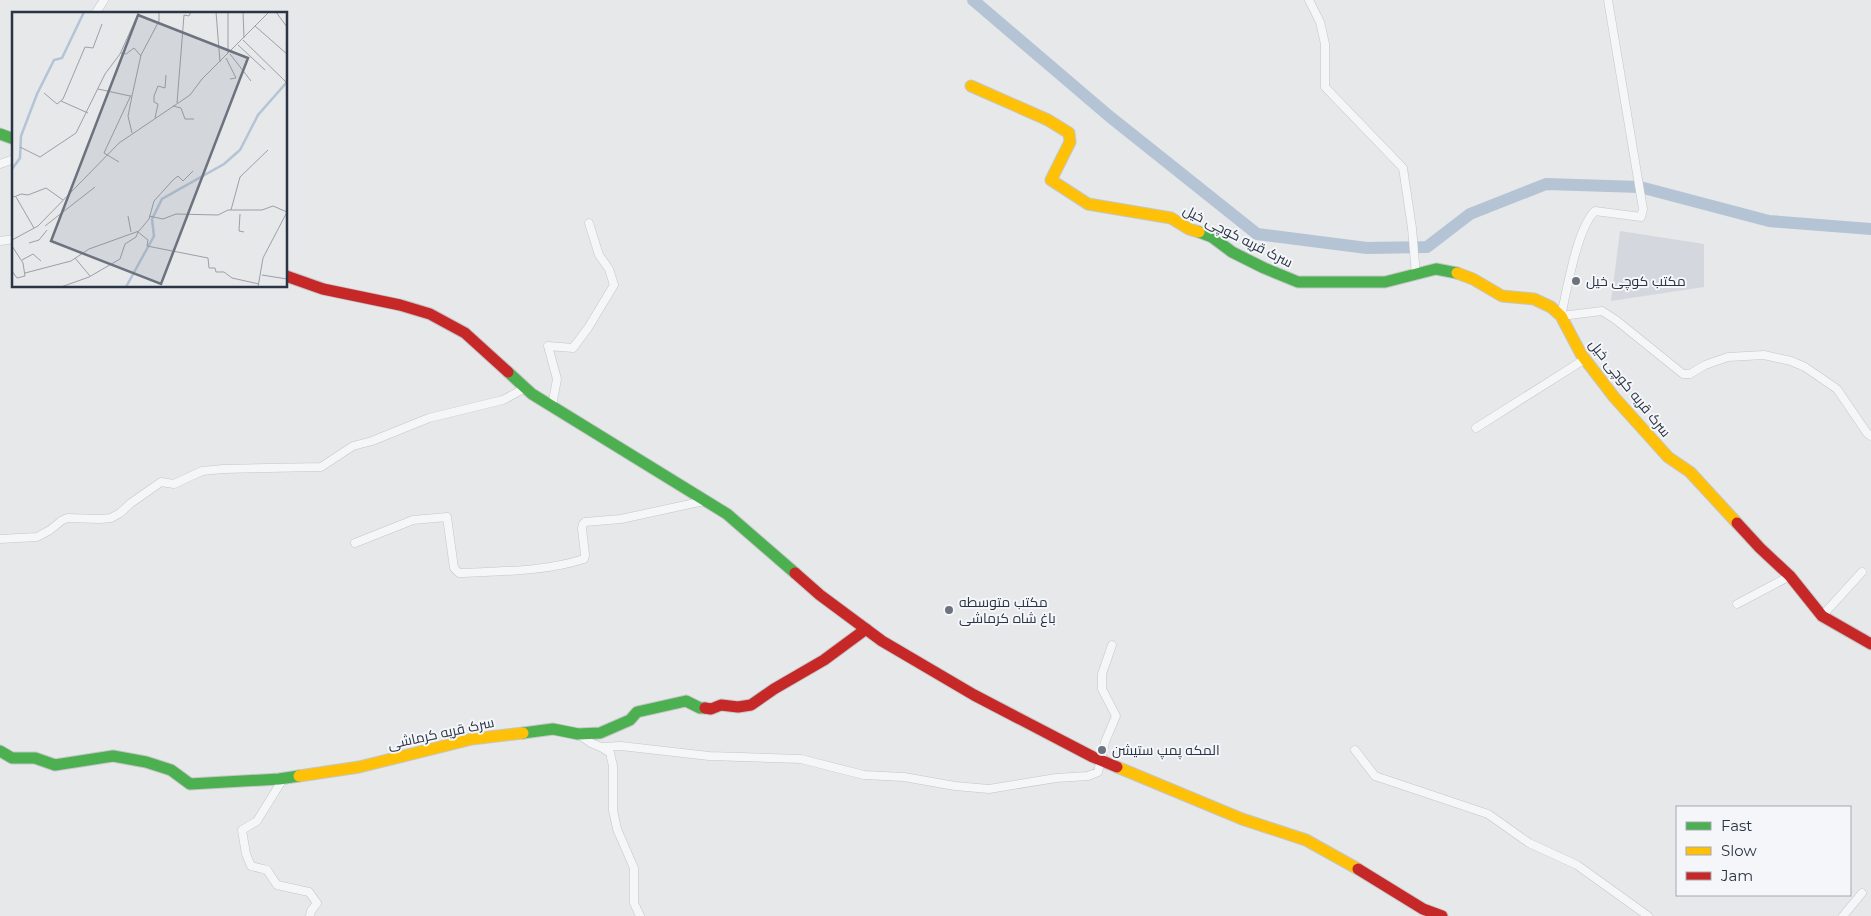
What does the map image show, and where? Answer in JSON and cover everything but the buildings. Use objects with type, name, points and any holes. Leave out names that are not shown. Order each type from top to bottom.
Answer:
[{"type":"main road","name":"سرک قریه کوچی خیل","points":[[972,86],[1048,120],[1069,133],[1070,142],[1051,180],[1088,204],[1171,218],[1189,229],[1212,237],[1232,252],[1298,282],[1385,282],[1415,269],[1436,270],[1455,272],[1473,279],[1502,296],[1534,300],[1551,307],[1561,316],[1585,359],[1620,404],[1668,457],[1690,472],[1760,548],[1790,576],[1822,616],[1871,644]]},
{"type":"main road","points":[[0,134],[12,138]]},
{"type":"main road","points":[[288,277],[323,289],[400,305],[430,314],[465,333],[532,394],[727,514],[820,595],[882,641],[974,696],[1101,760],[1242,819],[1306,840],[1335,855],[1423,908],[1442,916]]},
{"type":"main road","name":"سرک قریه کرماشی","points":[[0,751],[12,758],[35,758],[55,765],[113,756],[146,762],[171,770],[190,784],[283,779],[359,767],[472,738],[553,729],[578,734],[600,733],[630,720],[637,712],[686,701],[700,708],[711,709],[721,705],[738,707],[751,705],[774,688],[824,660],[866,629]]},
{"type":"street","points":[[96,12],[104,0]]},
{"type":"street","points":[[1309,0],[1320,22],[1325,44],[1325,87],[1403,168],[1412,228],[1415,269]]},
{"type":"street","points":[[1608,0],[1643,209],[1641,217],[1636,218],[1631,215],[1595,211],[1589,216],[1581,234],[1561,316],[1602,311],[1683,374],[1690,374],[1705,364],[1728,357],[1764,355],[1791,361],[1805,367],[1837,389],[1871,436]]},
{"type":"street","points":[[0,164],[12,160]]},
{"type":"street","points":[[552,406],[557,379],[548,346],[574,348],[614,285],[609,270],[599,255],[589,223]]},
{"type":"street","points":[[1476,428],[1585,359]]},
{"type":"street","points":[[0,539],[37,537],[50,530],[61,520],[68,518],[111,518],[120,513],[130,502],[161,482],[174,484],[202,471],[321,467],[353,446],[372,441],[429,418],[503,400],[525,388]]},
{"type":"street","points":[[355,543],[413,520],[447,517],[456,572],[539,569],[562,566],[584,559],[582,524],[585,522],[621,519],[706,501]]},
{"type":"street","points":[[1822,616],[1862,572]]},
{"type":"street","points":[[1737,604],[1790,576]]},
{"type":"street","points":[[602,748],[621,746],[709,756],[801,759],[864,775],[904,777],[955,786],[989,789],[1056,778],[1088,776],[1098,772],[1105,742],[1116,716],[1102,689],[1102,674],[1112,645]]},
{"type":"street","points":[[578,734],[610,753],[613,810],[617,829],[634,868],[634,904],[640,916]]},
{"type":"street","points":[[1355,750],[1375,776],[1488,814],[1508,826],[1529,843],[1577,866],[1648,916]]},
{"type":"street","points":[[283,779],[257,821],[242,830],[246,854],[251,866],[267,870],[277,885],[309,892],[316,903],[310,911],[310,916]]},
{"type":"street","points":[[1843,916],[1862,893]]},
{"type":"shaded area","points":[[1620,231],[1704,244],[1704,287],[1611,301]]},
{"type":"waterway","points":[[973,0],[1109,116],[1257,234],[1367,248],[1427,247],[1470,214],[1546,184],[1640,187],[1769,221],[1871,229]]},
{"type":"traffic: fast","points":[[0,134],[12,138]]},
{"type":"traffic: fast","points":[[1199,232],[1212,237],[1232,252],[1298,282],[1385,282],[1436,269],[1457,273]]},
{"type":"traffic: fast","points":[[508,372],[532,394],[727,514],[795,573]]},
{"type":"traffic: fast","points":[[523,733],[553,729],[578,734],[600,733],[630,720],[637,712],[686,701],[700,708],[705,708]]},
{"type":"traffic: fast","points":[[0,751],[12,758],[35,758],[55,765],[113,756],[146,762],[171,770],[190,784],[279,779],[299,776]]},
{"type":"traffic: slow","points":[[971,86],[1048,120],[1069,133],[1070,142],[1051,180],[1088,204],[1171,218],[1189,229],[1199,232]]},
{"type":"traffic: slow","points":[[1457,273],[1473,279],[1502,296],[1534,299],[1551,307],[1561,316],[1581,354],[1614,397],[1668,457],[1690,472],[1737,523]]},
{"type":"traffic: slow","points":[[299,776],[359,767],[472,739],[523,733]]},
{"type":"traffic: slow","points":[[1117,767],[1242,819],[1306,840],[1358,869]]},
{"type":"traffic: jam","points":[[288,277],[323,289],[400,305],[430,314],[465,333],[508,372]]},
{"type":"traffic: jam","points":[[1737,523],[1790,576],[1822,616],[1871,644]]},
{"type":"traffic: jam","points":[[795,573],[820,595],[882,641],[974,695],[1093,757],[1117,767]]},
{"type":"traffic: jam","points":[[705,708],[711,709],[721,705],[738,707],[751,705],[774,689],[824,660],[866,629]]},
{"type":"traffic: jam","points":[[1358,869],[1423,909],[1442,916]]},
{"type":"place","name":"مکتب کوچی خیل","points":[[1576,281]]},
{"type":"place","name":"مکتب متوسطه باغ شاه کرماشی","points":[[949,610]]},
{"type":"place","name":"المکه پمپ ستیشن","points":[[1102,750]]}]
